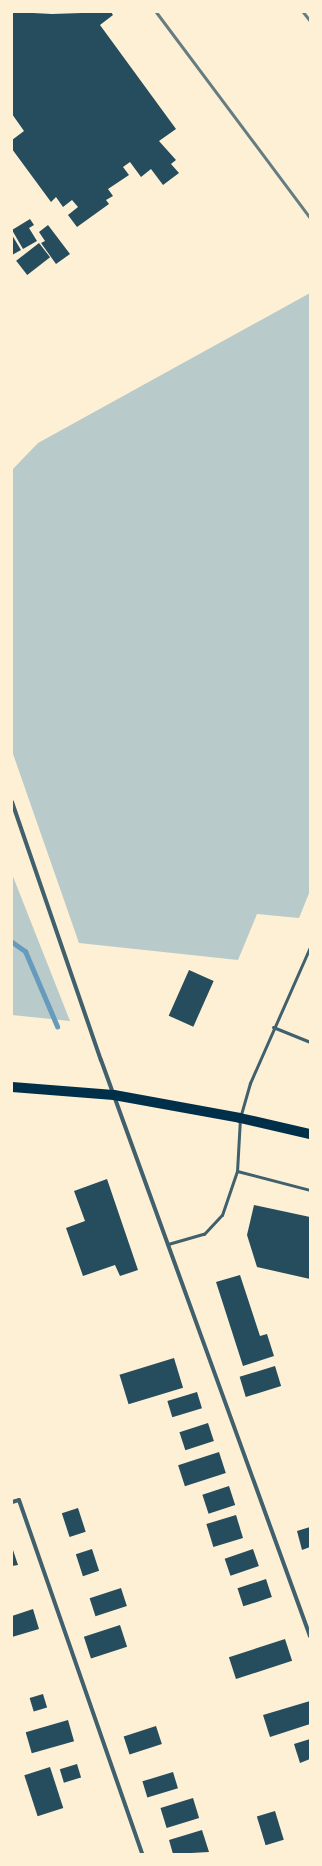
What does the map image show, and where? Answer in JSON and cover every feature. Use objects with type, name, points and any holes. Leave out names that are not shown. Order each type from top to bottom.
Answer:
[{"type":"main road","points":[[12,1087],[114,1095],[240,1118],[310,1134]]},
{"type":"street","points":[[12,802],[114,1095],[310,1636]]},
{"type":"street","points":[[12,1502],[19,1500],[142,1854]]},
{"type":"lane","points":[[168,1244],[204,1234],[222,1215],[237,1171],[240,1118],[250,1083],[273,1027],[310,947]]},
{"type":"lane","points":[[273,1027],[310,1042]]},
{"type":"lane","points":[[237,1171],[310,1190]]},
{"type":"shaded area","points":[[310,293],[310,891],[299,918],[257,914],[238,960],[79,943],[12,751],[12,470],[38,443]]},
{"type":"shaded area","points":[[12,874],[70,1021],[12,1015]]},
{"type":"building","points":[[14,12],[52,14],[111,12],[113,15],[100,25],[176,129],[159,141],[176,160],[171,164],[179,173],[163,185],[151,169],[141,177],[130,162],[123,167],[129,175],[108,189],[113,196],[106,200],[109,204],[77,227],[68,215],[78,207],[72,200],[63,207],[56,197],[51,202],[12,149],[12,140],[24,131],[12,114],[12,14]]},
{"type":"building","points":[[30,219],[34,225],[29,228],[37,241],[23,249],[12,230]]},
{"type":"building","points":[[48,225],[70,254],[56,264],[41,243],[45,241],[39,232]]},
{"type":"building","points":[[12,235],[21,250],[12,255]]},
{"type":"building","points":[[39,243],[50,257],[27,275],[16,261]]},
{"type":"building","points":[[189,970],[214,981],[193,1027],[169,1016]]},
{"type":"building","points":[[107,1179],[138,1270],[120,1276],[115,1265],[83,1276],[66,1228],[85,1221],[74,1191]]},
{"type":"building","points":[[254,1205],[310,1217],[310,1279],[257,1267],[247,1235]]},
{"type":"building","points":[[240,1275],[260,1336],[267,1334],[274,1356],[243,1366],[216,1282]]},
{"type":"building","points":[[174,1358],[183,1388],[129,1404],[119,1375]]},
{"type":"building","points":[[275,1366],[281,1386],[246,1397],[240,1377]]},
{"type":"building","points":[[197,1392],[202,1408],[172,1417],[167,1401]]},
{"type":"building","points":[[208,1423],[214,1441],[185,1450],[179,1432]]},
{"type":"building","points":[[219,1452],[226,1473],[185,1486],[178,1465]]},
{"type":"building","points":[[229,1486],[235,1505],[209,1514],[202,1495]]},
{"type":"building","points":[[78,1508],[86,1532],[70,1537],[62,1513]]},
{"type":"building","points":[[236,1515],[243,1538],[213,1547],[206,1524]]},
{"type":"building","points":[[310,1527],[310,1547],[302,1550],[297,1531]]},
{"type":"building","points":[[12,1547],[18,1565],[12,1566]]},
{"type":"building","points":[[92,1549],[99,1571],[83,1576],[76,1554]]},
{"type":"building","points":[[253,1549],[259,1566],[230,1576],[225,1559]]},
{"type":"building","points":[[266,1579],[272,1597],[243,1606],[237,1588]]},
{"type":"building","points":[[121,1588],[127,1606],[95,1616],[90,1598]]},
{"type":"building","points":[[33,1609],[39,1629],[12,1637],[12,1616]]},
{"type":"building","points":[[120,1625],[127,1647],[91,1659],[84,1637]]},
{"type":"building","points":[[285,1639],[292,1661],[236,1679],[229,1657]]},
{"type":"building","points":[[43,1694],[47,1707],[34,1711],[30,1698]]},
{"type":"building","points":[[310,1701],[310,1724],[270,1737],[263,1715]]},
{"type":"building","points":[[68,1720],[74,1741],[32,1753],[26,1732]]},
{"type":"building","points":[[156,1726],[162,1744],[130,1755],[124,1737]]},
{"type":"building","points":[[310,1739],[310,1759],[300,1763],[294,1744]]},
{"type":"building","points":[[77,1764],[81,1777],[64,1783],[60,1769]]},
{"type":"building","points":[[50,1767],[63,1808],[38,1816],[24,1775]]},
{"type":"building","points":[[173,1772],[178,1788],[147,1798],[142,1781]]},
{"type":"building","points":[[193,1798],[199,1818],[167,1828],[160,1808]]},
{"type":"building","points":[[275,1811],[284,1840],[266,1845],[257,1817]]},
{"type":"building","points":[[202,1830],[209,1852],[173,1854],[169,1840]]},
{"type":"waterway","points":[[12,942],[25,951],[57,1026]]},
{"type":"railway","points":[[156,12],[310,218]]},
{"type":"railway","points":[[303,12],[310,21]]}]
